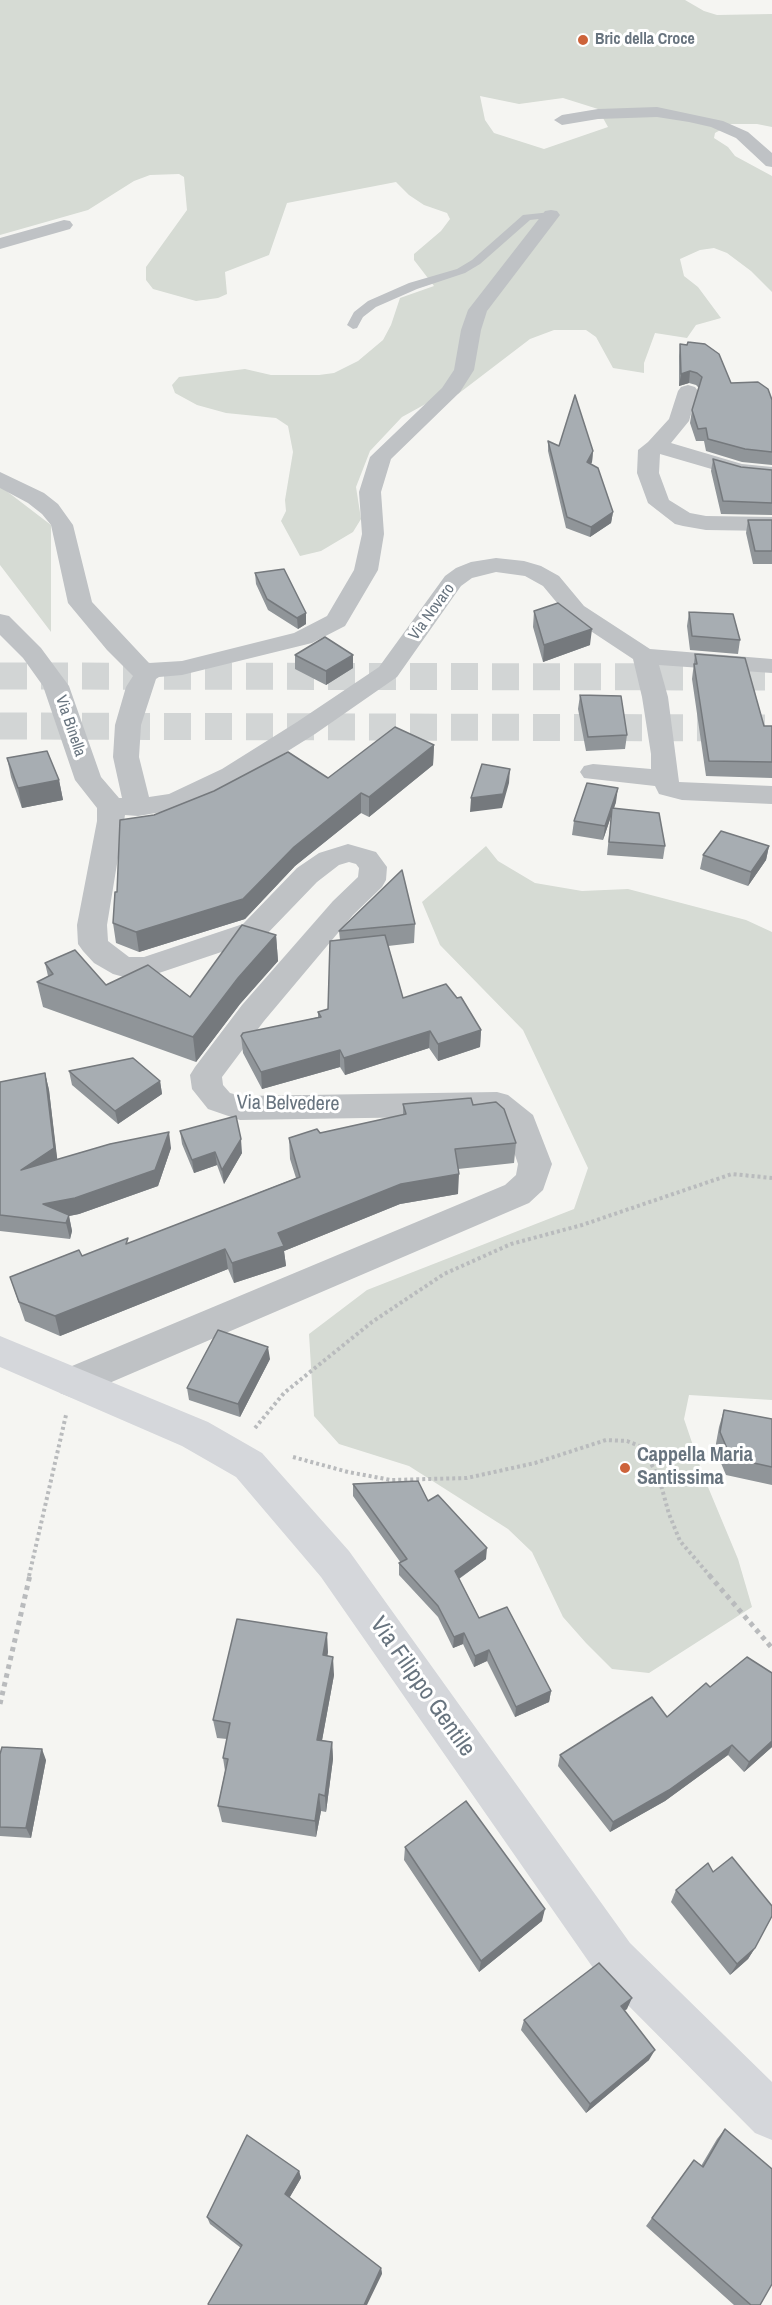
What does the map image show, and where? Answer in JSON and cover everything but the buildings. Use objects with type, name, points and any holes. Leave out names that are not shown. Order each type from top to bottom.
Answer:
[{"type":"street","points":[[562,120],[598,114],[657,112],[689,117],[717,124],[742,135],[772,162]]},
{"type":"street","points":[[125,806],[128,725],[139,687],[146,675],[152,670],[182,668],[303,638],[336,621],[366,570],[373,534],[370,492],[381,457],[450,392],[464,370],[471,330],[478,310],[551,215]]},
{"type":"street","points":[[0,244],[64,225]]},
{"type":"street","points":[[688,391],[679,421],[656,447],[649,450],[648,473],[658,503],[682,519],[706,523],[772,524]]},
{"type":"street","points":[[656,447],[672,449],[739,470],[772,474]]},
{"type":"street","points":[[0,479],[36,498],[50,509],[62,525],[80,603],[116,645],[146,675]]},
{"type":"street","name":"Via Novaro","points":[[125,806],[175,802],[231,775],[306,728],[388,672],[453,581],[464,573],[479,567],[516,566],[533,571],[551,582],[576,611],[644,656]]},
{"type":"street","name":"Via Binella","points":[[0,621],[32,653],[56,686],[88,780],[125,806]]},
{"type":"street","points":[[772,666],[644,656],[655,697],[664,754],[664,779],[669,788],[682,792],[772,795]]},
{"type":"street","points":[[593,772],[664,779]]},
{"type":"street","name":"Via Belvedere","points":[[73,1382],[517,1194],[531,1181],[535,1164],[521,1124],[497,1104],[240,1108],[219,1101],[208,1089],[206,1075],[261,1004],[343,908],[372,880],[373,867],[366,858],[348,853],[329,859],[307,875],[253,931],[145,966],[124,968],[105,956],[93,944],[92,925],[111,822],[125,806]]},
{"type":"street","name":"Via Filippo Gentile","points":[[0,1351],[195,1434],[242,1460],[335,1564],[614,1959],[772,2116]]},
{"type":"lane","points":[[353,325],[358,315],[372,304],[412,286],[468,267],[494,249],[504,236],[527,217],[551,215]]},
{"type":"path","points":[[242,1460],[257,1424],[284,1393],[372,1322],[444,1274],[511,1245],[582,1225],[732,1174],[772,1178]]},
{"type":"path","points":[[0,1704],[73,1382]]},
{"type":"path","points":[[242,1460],[264,1454],[280,1454],[348,1472],[391,1480],[467,1478],[536,1463],[606,1440],[627,1441],[642,1447],[659,1478],[669,1514],[680,1541],[772,1648]]},
{"type":"shaded area","points":[[0,0],[685,0],[704,11],[717,15],[772,14],[772,127],[757,124],[731,124],[715,133],[714,138],[728,147],[735,156],[772,176],[772,292],[751,271],[727,253],[714,248],[700,250],[680,259],[684,276],[698,287],[721,318],[696,325],[687,338],[655,333],[644,363],[644,373],[613,368],[596,337],[586,330],[554,330],[530,339],[458,394],[431,401],[402,417],[370,451],[356,487],[361,519],[353,532],[321,551],[300,556],[281,521],[286,511],[285,500],[293,452],[288,426],[276,418],[226,413],[197,405],[175,393],[172,385],[179,377],[245,369],[271,375],[319,375],[334,373],[358,361],[383,340],[400,298],[434,286],[414,260],[414,254],[441,231],[450,219],[447,213],[424,205],[396,182],[287,203],[269,255],[225,272],[227,294],[218,298],[196,301],[153,289],[146,280],[146,267],[187,210],[184,177],[179,174],[150,175],[134,181],[88,210],[0,235]],"holes":[[[480,96],[519,104],[563,98],[598,109],[608,127],[544,149],[494,133],[485,120]]]},
{"type":"shaded area","points":[[0,486],[51,525],[51,632],[0,565]]},
{"type":"shaded area","points":[[486,846],[498,861],[535,883],[582,891],[628,889],[746,920],[772,932],[772,1400],[689,1395],[684,1419],[703,1475],[738,1559],[752,1607],[649,1673],[612,1669],[586,1643],[563,1617],[532,1552],[508,1529],[409,1466],[339,1444],[314,1416],[309,1334],[367,1290],[574,1209],[588,1168],[523,1030],[440,945],[422,902]]},
{"type":"tunnel","points":[[0,676],[772,677]]},
{"type":"tunnel","points":[[0,726],[772,728]]},
{"type":"place","name":"Bric della Croce","points":[[583,40]]},
{"type":"place","name":"Cappella Maria Santissima","points":[[625,1468]]}]
